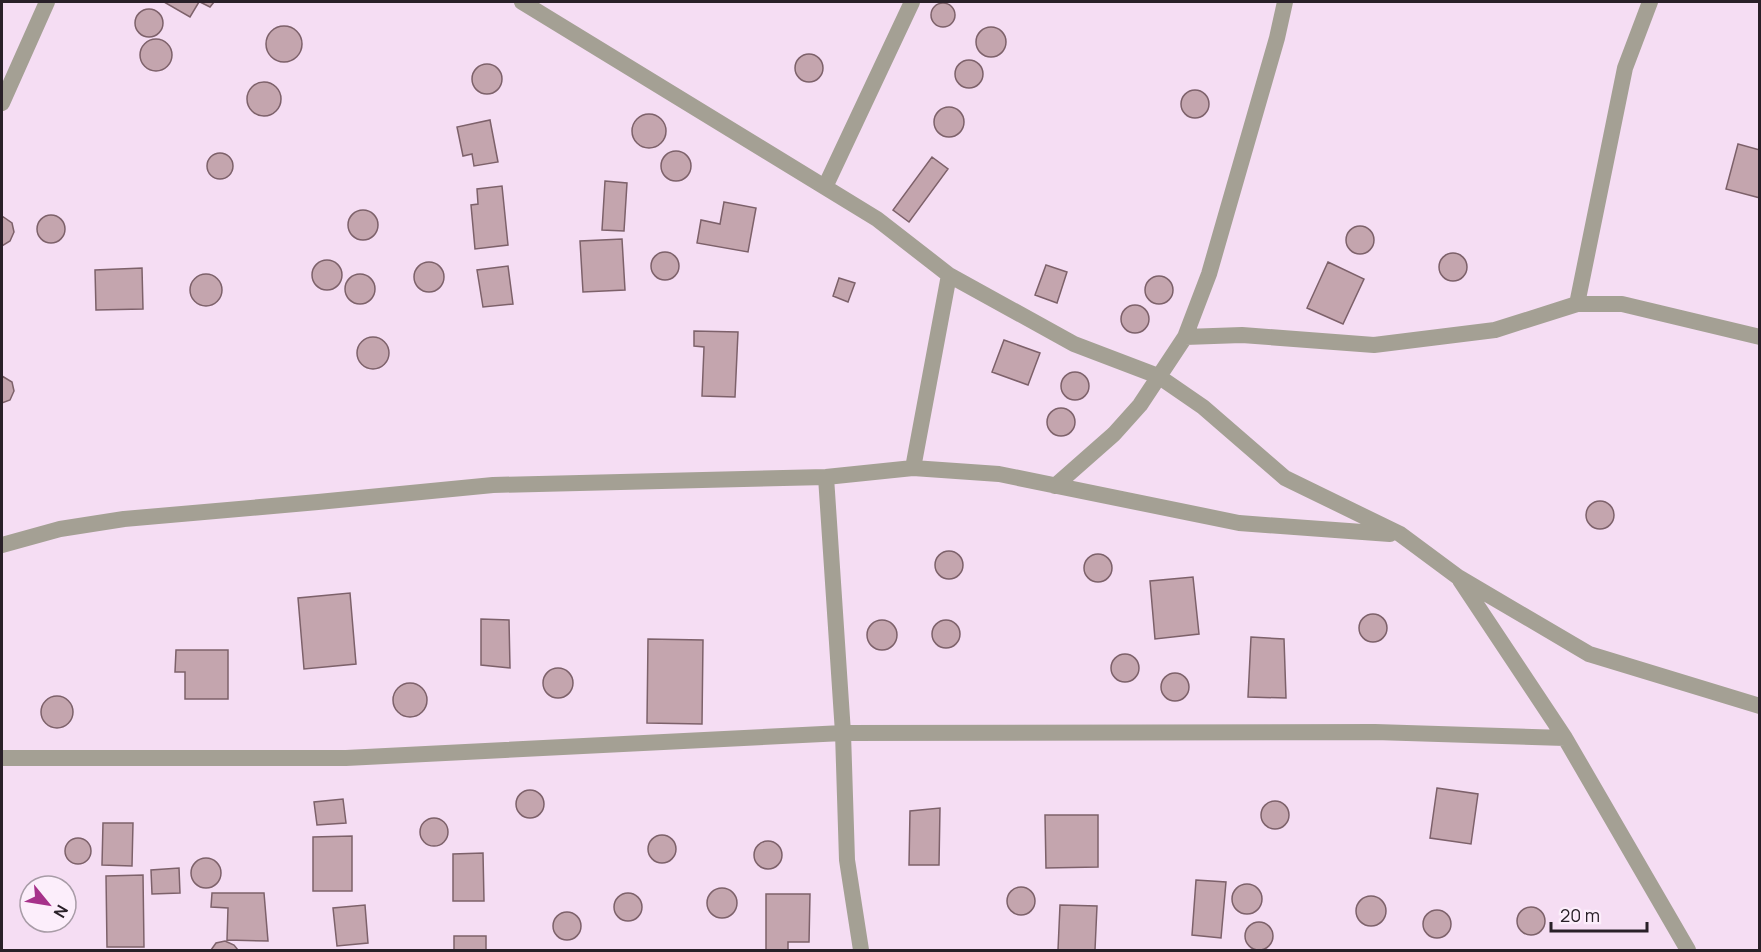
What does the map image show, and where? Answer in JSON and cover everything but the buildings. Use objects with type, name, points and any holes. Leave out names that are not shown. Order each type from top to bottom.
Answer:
[{"type":"street","points":[[2,103],[47,2]]},
{"type":"street","points":[[522,2],[877,219],[949,275],[1074,344],[1158,376],[1203,407],[1285,478],[1400,534],[1458,577],[1589,654],[1760,706]]},
{"type":"street","points":[[825,187],[912,2]]},
{"type":"street","points":[[1055,486],[1114,434],[1140,405],[1185,337],[1209,274],[1277,38],[1285,2]]},
{"type":"street","points":[[1577,304],[1625,68],[1650,2]]},
{"type":"street","points":[[913,468],[949,275]]},
{"type":"street","points":[[1185,337],[1242,335],[1374,345],[1495,330],[1577,304],[1622,304],[1760,337]]},
{"type":"street","points":[[2,545],[60,528],[124,519],[493,485],[826,477],[913,468],[999,474],[1239,523],[1400,534]]},
{"type":"street","points":[[826,477],[843,733],[847,860],[861,951]]},
{"type":"street","points":[[1458,577],[1565,738],[1688,951]]},
{"type":"street","points":[[2,758],[346,758],[843,733],[1375,732],[1565,738]]}]
